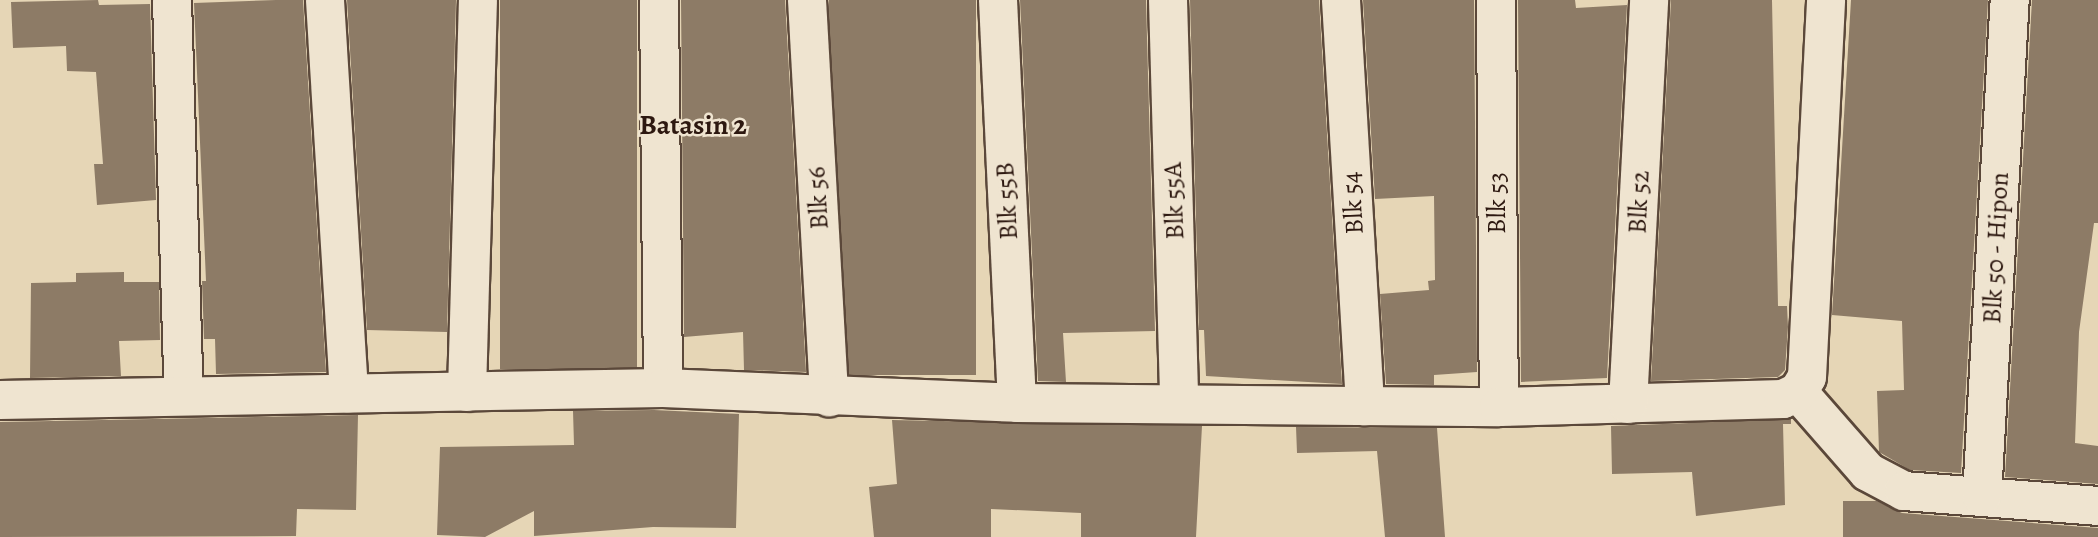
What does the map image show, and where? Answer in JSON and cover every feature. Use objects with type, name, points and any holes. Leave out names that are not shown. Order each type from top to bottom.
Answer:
[{"type":"street","points":[[172,0],[184,395]]},
{"type":"street","points":[[325,0],[349,393]]},
{"type":"street","points":[[467,392],[478,0]]},
{"type":"street","points":[[659,0],[663,388]]},
{"type":"street","name":"Blk 56","points":[[807,0],[829,397]]},
{"type":"street","name":"Blk 55B","points":[[998,0],[1017,403]]},
{"type":"street","name":"Blk 55A","points":[[1168,0],[1179,402]]},
{"type":"street","name":"Blk 54","points":[[1341,0],[1365,406]]},
{"type":"street","name":"Blk 53","points":[[1496,0],[1499,407]]},
{"type":"street","name":"Blk 52","points":[[1628,404],[1649,0]]},
{"type":"street","points":[[0,400],[663,388],[1017,403],[1179,402],[1499,407],[1783,399],[1798,392],[1807,377],[1826,0]]},
{"type":"street","name":"Blk 50 - Hipon","points":[[1982,496],[2010,0]]},
{"type":"street","points":[[1798,392],[1868,472],[1885,484],[1904,491],[2098,506]]},
{"type":"building","points":[[98,0],[99,5],[150,4],[156,200],[97,205],[94,164],[103,164],[96,72],[67,71],[66,46],[13,48],[11,2]]},
{"type":"building","points":[[303,0],[326,372],[216,374],[215,339],[204,339],[202,281],[206,281],[194,3]]},
{"type":"building","points":[[347,0],[456,0],[447,332],[367,330]]},
{"type":"building","points":[[500,0],[637,0],[637,369],[500,369]]},
{"type":"building","points":[[681,0],[785,0],[806,372],[744,370],[743,332],[684,337]]},
{"type":"building","points":[[829,0],[976,0],[976,375],[829,375]]},
{"type":"building","points":[[1020,0],[1146,0],[1155,331],[1063,333],[1066,382],[1038,381]]},
{"type":"building","points":[[1190,0],[1319,0],[1342,384],[1206,376],[1204,330],[1199,330]]},
{"type":"building","points":[[1363,0],[1474,0],[1477,372],[1434,375],[1434,385],[1386,384],[1380,294],[1429,290],[1428,281],[1435,280],[1434,196],[1375,199]]},
{"type":"building","points":[[1518,0],[1575,0],[1576,8],[1627,5],[1607,378],[1521,382]]},
{"type":"building","points":[[1671,0],[1772,0],[1778,306],[1787,306],[1788,327],[1785,370],[1778,377],[1651,381]]},
{"type":"building","points":[[1851,0],[1988,0],[1961,473],[1910,470],[1879,452],[1877,391],[1904,390],[1902,321],[1832,315]]},
{"type":"building","points":[[2032,0],[2098,0],[2098,223],[2094,223],[2079,332],[2075,443],[2098,446],[2098,484],[2005,477]]},
{"type":"building","points":[[124,272],[124,282],[159,282],[160,340],[119,341],[121,376],[30,378],[31,283],[76,282],[76,273]]},
{"type":"building","points":[[654,410],[739,414],[736,528],[653,527],[534,536],[534,511],[485,537],[437,535],[440,447],[574,445],[573,411]]},
{"type":"building","points":[[358,415],[356,510],[297,509],[296,536],[0,537],[0,422]]},
{"type":"building","points":[[1791,419],[1791,424],[1783,424],[1785,505],[1696,516],[1692,472],[1612,474],[1611,426]]},
{"type":"building","points":[[892,420],[1202,426],[1196,537],[1081,537],[1081,513],[991,509],[991,537],[874,537],[869,487],[897,484]]},
{"type":"building","points":[[1296,427],[1437,428],[1445,537],[1385,537],[1377,451],[1297,453]]},
{"type":"building","points":[[1843,501],[1877,501],[1902,513],[2098,528],[2098,537],[1843,537]]},
{"type":"district","name":"Batasin 2","points":[[693,125]]}]
